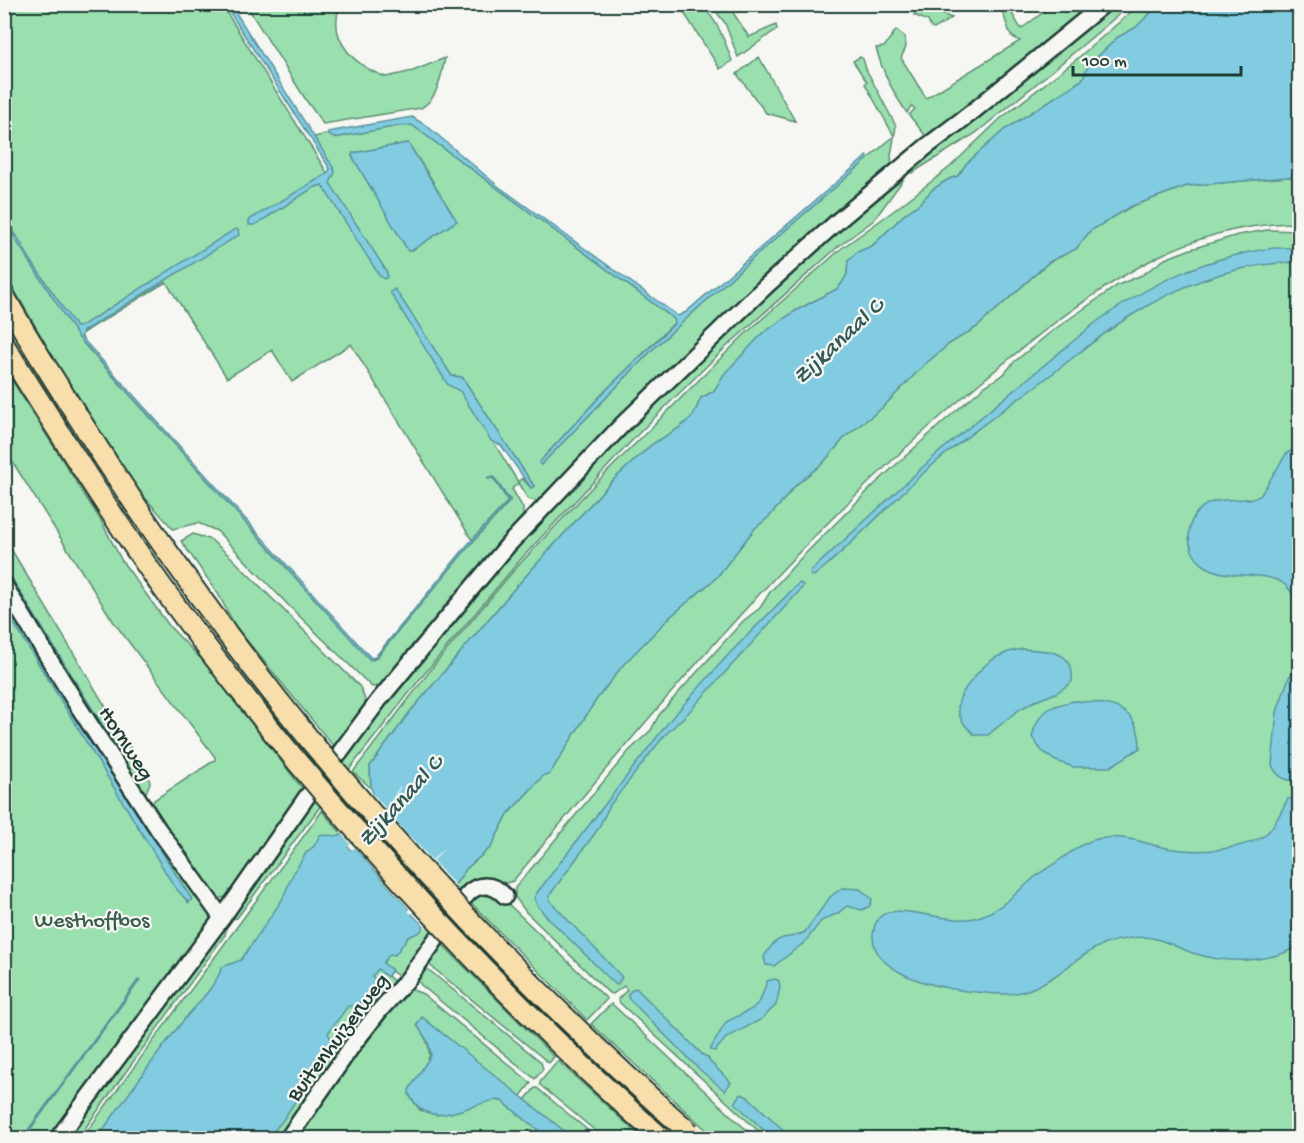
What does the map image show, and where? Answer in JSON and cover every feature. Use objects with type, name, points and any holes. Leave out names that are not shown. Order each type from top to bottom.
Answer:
[{"type":"highway","points":[[4,296],[118,480],[214,617],[314,745],[382,826],[501,953],[602,1054],[693,1136]]},
{"type":"highway","points":[[4,345],[97,492],[149,569],[252,707],[298,763],[356,831],[474,958],[549,1034],[661,1138]]},
{"type":"street","points":[[339,754],[379,700],[508,545],[639,409],[766,286],[840,220],[926,147],[1104,4]]},
{"type":"street","name":"Hornweg","points":[[4,585],[76,703],[158,829],[222,918]]},
{"type":"street","points":[[58,1138],[222,918],[308,795]]},
{"type":"street","points":[[465,897],[475,887],[484,885],[495,887],[505,896]]},
{"type":"street","name":"Buitenhuizerweg","points":[[288,1138],[352,1046],[421,962],[436,939]]},
{"type":"green space","points":[[918,4],[952,18],[934,29],[931,28],[928,21],[914,15]]},
{"type":"green space","points":[[4,5],[222,5],[331,179],[335,172],[314,137],[328,134],[334,138],[412,125],[674,319],[675,322],[604,392],[544,457],[541,465],[654,348],[752,259],[894,136],[865,84],[867,82],[853,61],[860,57],[863,59],[896,126],[891,155],[892,168],[772,269],[690,347],[540,502],[528,499],[518,483],[512,489],[523,508],[523,522],[382,686],[372,687],[217,531],[198,523],[173,529],[140,492],[56,362],[5,274]],"holes":[[[408,143],[434,183],[408,250],[352,156],[353,153]],[[166,282],[227,378],[272,350],[292,382],[351,344],[472,540],[508,501],[505,496],[510,501],[373,660],[321,606],[84,344],[81,334]],[[453,376],[462,377],[534,486],[531,488],[522,478],[518,482]]]},
{"type":"green space","points":[[246,5],[340,5],[337,29],[346,50],[354,59],[375,72],[386,77],[413,71],[445,58],[435,93],[421,108],[323,124]]},
{"type":"green space","points":[[679,5],[701,5],[707,11],[720,31],[732,61],[720,69]]},
{"type":"green space","points":[[711,5],[728,5],[749,37],[776,25],[777,29],[738,57],[725,23]]},
{"type":"green space","points":[[1000,5],[1007,5],[1021,29],[1053,5],[1098,5],[934,137],[925,135],[909,115],[915,109],[911,106],[907,113],[893,90],[876,48],[884,47],[896,30],[905,37],[906,47],[901,58],[926,98],[1020,41],[1011,36]]},
{"type":"green space","points":[[1112,5],[1130,5],[976,133],[912,173],[908,170],[944,144]]},
{"type":"green space","points":[[1139,5],[1159,5],[1135,28],[1118,37],[1088,66],[1082,80],[1004,130],[966,164],[958,176],[933,189],[872,246],[857,253],[848,261],[847,274],[837,289],[797,310],[763,333],[725,374],[714,391],[701,398],[693,416],[679,428],[651,445],[610,483],[515,588],[410,712],[370,766],[371,788],[353,772],[436,663],[515,569],[596,483],[743,336],[842,248],[950,167],[1000,119],[1078,58]]},
{"type":"green space","points":[[759,57],[795,121],[766,113],[737,74]]},
{"type":"green space","points":[[900,175],[903,180],[874,220],[840,245],[725,348],[641,431],[521,559],[420,679],[237,918],[231,919],[311,799],[328,781],[397,687],[521,539],[731,326]]},
{"type":"green space","points":[[1299,177],[1299,223],[1245,228],[1191,242],[1157,257],[1110,284],[1044,331],[1002,365],[916,438],[854,497],[735,620],[678,684],[513,881],[502,884],[487,879],[468,887],[401,978],[391,971],[388,976],[397,984],[283,1138],[82,1138],[322,811],[351,844],[454,886],[466,869],[491,847],[508,814],[544,775],[549,774],[596,700],[623,664],[670,617],[717,577],[755,528],[769,517],[797,484],[823,463],[846,436],[882,408],[924,365],[949,344],[977,327],[1049,262],[1076,249],[1090,231],[1132,206],[1187,186]]},
{"type":"green space","points":[[1267,230],[1299,231],[1299,1138],[766,1138],[620,1003],[618,999],[627,990],[624,986],[613,994],[609,993],[526,912],[515,897],[515,888],[629,751],[651,730],[659,715],[743,621],[760,608],[770,592],[798,561],[875,484],[943,422],[985,386],[1004,374],[1014,362],[1052,331],[1118,285],[1142,275],[1165,259],[1191,249],[1238,235]]},
{"type":"green space","points":[[4,368],[101,521],[122,561],[170,627],[202,660],[302,788],[301,796],[229,896],[218,897],[209,892],[152,807],[154,800],[215,760],[215,757],[113,621],[5,450]]},
{"type":"green space","points":[[193,534],[211,540],[231,557],[360,687],[365,701],[363,715],[334,747],[236,627],[217,592],[181,541]]},
{"type":"green space","points":[[5,539],[149,779],[150,783],[145,795],[91,716],[5,576]]},
{"type":"green space","name":"Westhoffbos","points":[[4,592],[210,908],[210,924],[50,1138],[5,1138]]},
{"type":"green space","points":[[481,892],[500,896],[607,999],[587,1020],[467,899]]},
{"type":"green space","points":[[222,928],[226,931],[225,935],[78,1138],[62,1138]]},
{"type":"green space","points":[[438,940],[554,1057],[549,1063],[426,962]]},
{"type":"green space","points":[[424,966],[541,1062],[543,1069],[535,1079],[421,985],[416,977]]},
{"type":"green space","points":[[408,988],[423,994],[531,1083],[520,1097],[422,1017],[417,1025],[428,1045],[428,1061],[409,1095],[420,1110],[437,1115],[492,1100],[502,1101],[548,1138],[292,1138],[343,1065]]},
{"type":"green space","points":[[611,1004],[755,1138],[715,1138],[591,1024]]},
{"type":"green space","points":[[558,1061],[642,1138],[604,1138],[540,1085]]},
{"type":"green space","points":[[535,1088],[597,1138],[573,1138],[524,1101]]},
{"type":"water","points":[[225,5],[231,5],[333,167],[335,172],[330,183],[387,272],[387,277],[384,279],[379,275],[322,185],[313,188],[255,225],[249,225],[249,220],[327,174],[330,169]]},
{"type":"water","name":"Zijkanaal C","points":[[1159,5],[1299,5],[1299,177],[1187,186],[1132,206],[1090,231],[1076,249],[1049,262],[977,327],[949,344],[924,365],[882,408],[846,436],[823,463],[797,484],[769,517],[755,528],[717,577],[670,617],[624,664],[596,700],[549,775],[544,775],[508,814],[491,847],[466,869],[454,886],[359,817],[376,800],[371,788],[370,766],[410,712],[515,588],[610,483],[651,445],[679,428],[693,416],[701,398],[714,391],[724,374],[763,333],[797,310],[837,289],[847,274],[848,261],[857,252],[872,246],[933,189],[958,176],[966,164],[1004,130],[1082,80],[1088,66],[1118,37],[1135,28]]},
{"type":"water","points":[[412,117],[427,126],[498,186],[678,316],[686,312],[867,156],[868,159],[752,259],[654,348],[541,465],[539,463],[544,457],[604,392],[675,323],[674,319],[412,125],[334,138],[328,134],[328,132]]},
{"type":"water","points":[[408,143],[457,221],[411,251],[408,251],[352,156],[353,153]]},
{"type":"water","points":[[4,214],[30,259],[76,327],[80,327],[235,229],[238,230],[239,235],[83,331],[81,337],[371,658],[375,657],[469,543],[508,501],[493,478],[488,479],[488,477],[494,477],[510,501],[470,545],[377,657],[370,660],[78,337],[19,245]]},
{"type":"water","points":[[1274,248],[1299,248],[1299,262],[1255,266],[1212,277],[1171,293],[1122,322],[944,455],[827,565],[814,576],[810,575],[811,571],[938,453],[1095,323],[1137,296],[1179,274],[1224,258]]},
{"type":"water","points":[[395,289],[452,376],[462,377],[534,486],[531,488],[501,445],[491,441],[460,391],[448,385],[390,292]]},
{"type":"water","points":[[1294,449],[1300,449],[1299,613],[1292,594],[1282,582],[1268,577],[1222,573],[1205,566],[1192,551],[1189,533],[1195,515],[1210,503],[1260,496],[1286,454]]},
{"type":"water","points":[[799,583],[803,585],[802,588],[689,712],[664,736],[610,805],[598,829],[549,896],[550,901],[622,977],[617,985],[546,916],[534,898],[670,720],[729,654]]},
{"type":"water","points":[[5,599],[192,899],[189,903],[174,886],[5,609]]},
{"type":"water","points":[[1022,649],[1058,654],[1069,663],[1072,682],[1056,693],[1017,711],[988,735],[975,735],[959,713],[958,706],[963,692],[978,672],[992,660],[1008,652]]},
{"type":"water","points":[[1299,671],[1300,780],[1291,780],[1280,776],[1272,765],[1277,712],[1289,677],[1293,672]]},
{"type":"water","points":[[1074,701],[1099,703],[1120,709],[1135,723],[1140,748],[1110,767],[1073,767],[1054,760],[1041,750],[1032,737],[1035,728],[1046,711]]},
{"type":"water","points":[[1299,798],[1299,946],[1287,952],[1261,959],[1219,959],[1193,953],[1155,939],[1131,938],[1096,948],[1055,976],[1028,990],[997,994],[953,989],[923,982],[894,969],[882,959],[875,948],[874,928],[877,920],[884,914],[904,912],[954,919],[978,917],[1004,904],[1040,873],[1079,846],[1092,840],[1122,838],[1181,850],[1229,848],[1254,841],[1265,835],[1274,825],[1288,799]]},
{"type":"water","points":[[342,834],[351,844],[348,847],[352,850],[354,847],[424,926],[420,932],[408,937],[395,955],[390,954],[383,963],[392,970],[387,977],[378,969],[372,976],[381,986],[375,996],[366,995],[357,1007],[348,1006],[328,1033],[332,1041],[331,1047],[283,1120],[268,1138],[97,1138],[168,1040],[209,991],[222,967],[241,960],[282,900],[293,874],[320,835],[340,836]]},
{"type":"water","points":[[842,888],[860,889],[872,899],[870,906],[862,910],[847,906],[821,921],[805,942],[774,966],[766,965],[764,957],[769,948],[778,940],[805,932],[830,897]]},
{"type":"water","points":[[775,979],[779,981],[780,988],[776,1005],[762,1019],[726,1038],[715,1051],[710,1050],[726,1022],[752,1009],[760,1001],[767,981]]},
{"type":"water","points":[[636,988],[731,1082],[725,1091],[699,1069],[628,998],[628,994]]},
{"type":"water","points":[[422,1017],[573,1138],[548,1138],[502,1101],[497,1100],[442,1114],[432,1114],[423,1110],[409,1094],[409,1090],[431,1055],[428,1042],[417,1025]]},
{"type":"water","points":[[741,1094],[748,1097],[792,1138],[772,1138],[735,1103]]},
{"type":"pier","points":[[398,785],[400,788],[387,810],[388,813],[432,860],[446,847],[433,861],[457,887],[426,928],[408,911],[409,909],[355,848],[352,850],[348,846],[350,844],[340,832],[372,799],[368,788],[386,809],[399,788]]},
{"type":"waterway","points":[[4,567],[133,776]]},
{"type":"waterway","points":[[23,1138],[139,980]]}]
